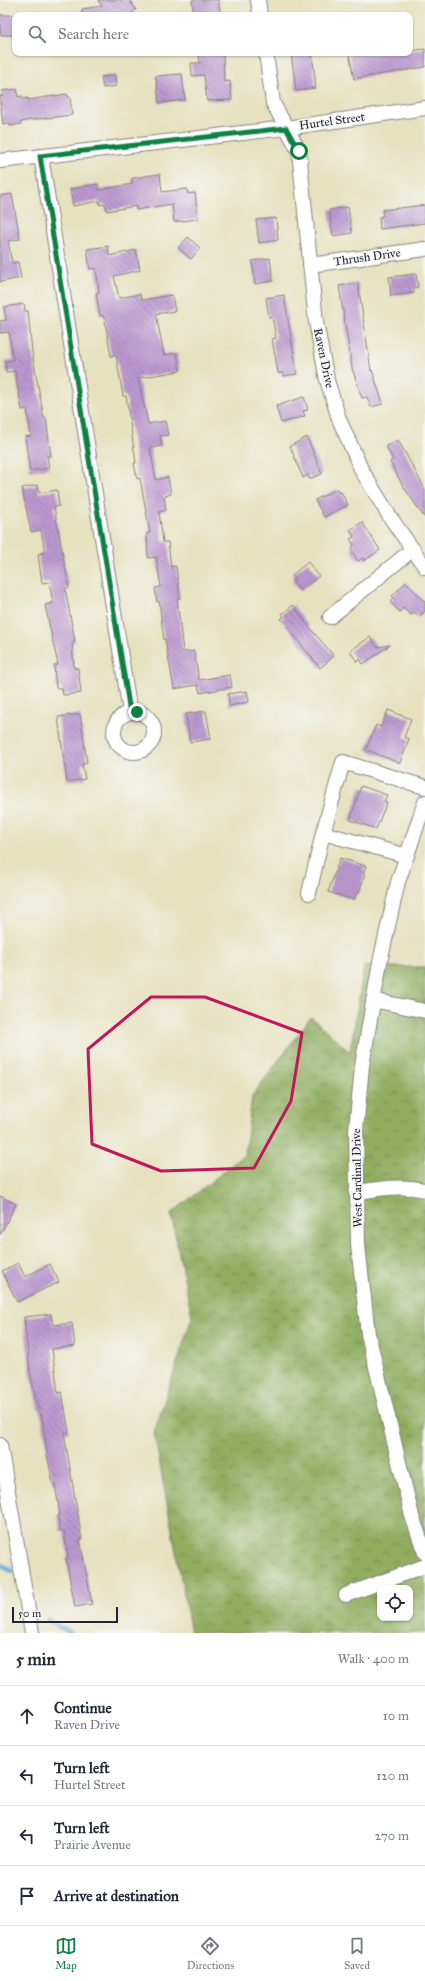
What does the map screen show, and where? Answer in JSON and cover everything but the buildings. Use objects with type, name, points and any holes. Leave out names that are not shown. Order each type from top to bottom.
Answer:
[{"type":"street","points":[[258,0],[260,12]]},
{"type":"street","name":"Raven Drive","points":[[266,56],[273,103],[299,151],[316,322],[327,380],[339,419],[362,471],[425,567]]},
{"type":"street","name":"Hurtel Street","points":[[0,161],[286,128],[425,108]]},
{"type":"street","points":[[40,156],[130,712]]},
{"type":"street","name":"Thrush Drive","points":[[310,265],[425,249]]},
{"type":"street","points":[[330,617],[413,549]]},
{"type":"street","points":[[309,893],[323,833],[343,762],[425,787]]},
{"type":"street","name":"West Cardinal Drive","points":[[425,802],[397,890],[373,1000],[362,1066],[356,1130],[358,1245],[368,1334],[410,1509],[425,1553]]},
{"type":"street","points":[[323,833],[407,856]]},
{"type":"street","points":[[373,1000],[425,1011]]},
{"type":"street","points":[[356,1193],[390,1188],[410,1187],[425,1190]]},
{"type":"street","points":[[0,1445],[31,1629]]},
{"type":"street","points":[[346,1595],[425,1566]]},
{"type":"highlighted area","points":[[151,997],[205,997],[302,1033],[291,1101],[254,1168],[161,1171],[92,1144],[88,1049]]},
{"type":"green space","points":[[364,967],[425,967],[425,1633],[191,1633],[154,1433],[192,1317],[171,1214],[245,1154],[252,1096],[311,1017],[350,1052]]},
{"type":"waterway","points":[[0,1564],[13,1572]]},
{"type":"waterway","points":[[48,1620],[70,1633]]},
{"type":"route","points":[[137,712],[130,712],[40,156],[286,128],[299,151]]}]
